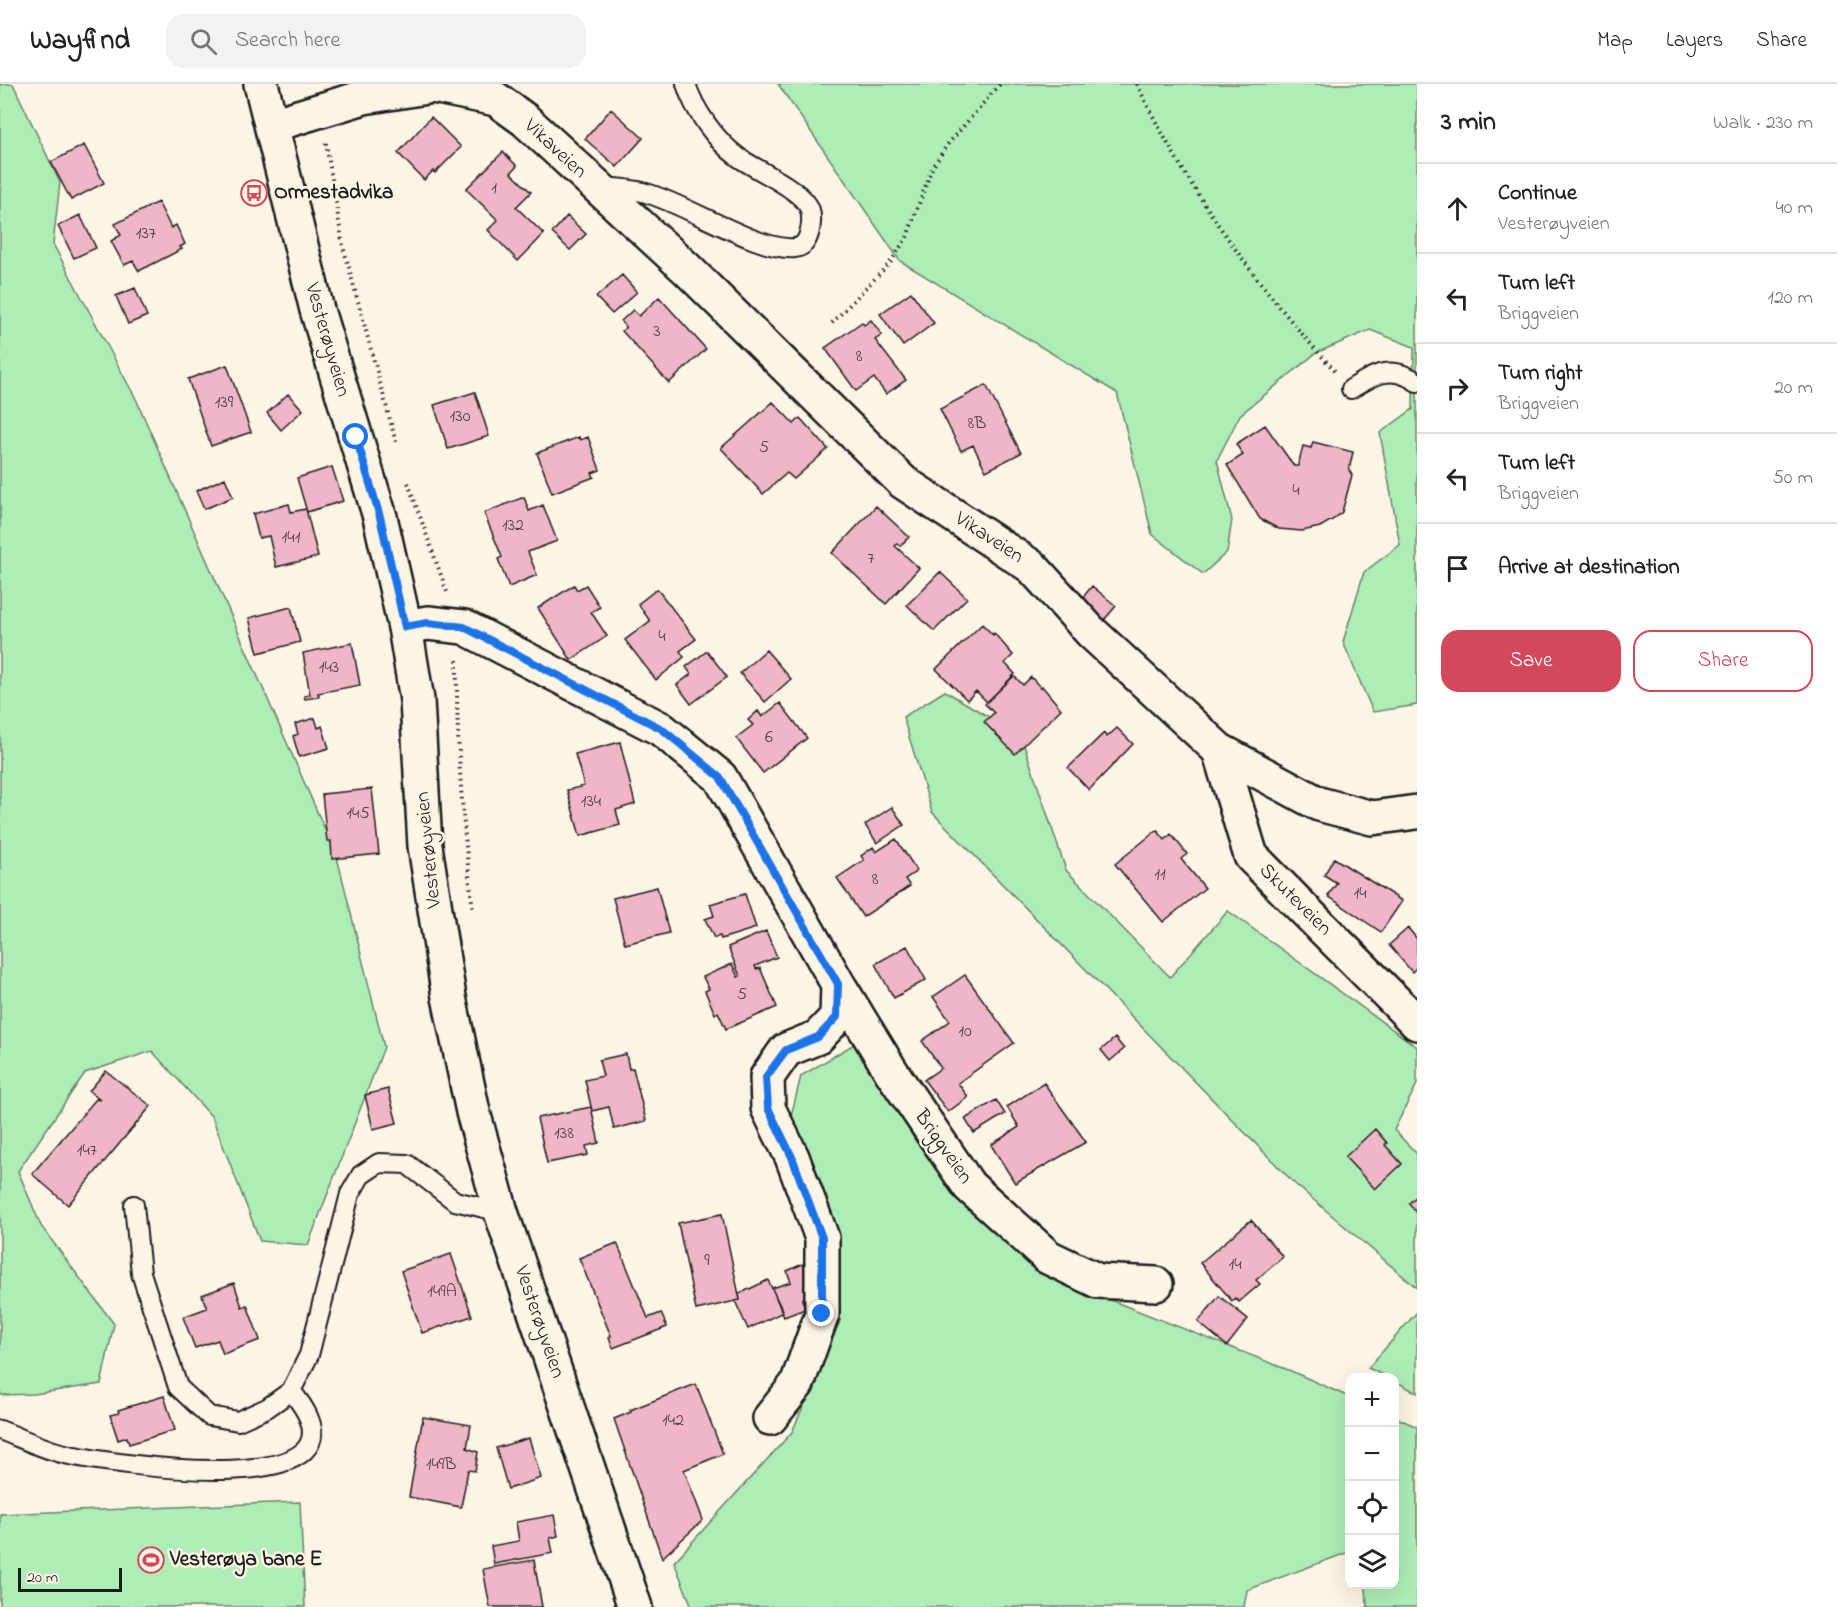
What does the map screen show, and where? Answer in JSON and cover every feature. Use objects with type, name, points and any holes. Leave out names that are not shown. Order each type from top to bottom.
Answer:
[{"type":"street","name":"Vesterøyveien","points":[[261,84],[317,310],[380,517],[405,627],[417,700],[425,846],[449,997],[473,1112],[501,1212],[635,1607]]},
{"type":"street","name":"Vikaveien","points":[[272,125],[364,97],[433,86],[496,99],[525,120],[687,269],[903,482],[1032,567],[1091,632],[1219,750],[1319,804],[1372,818],[1417,812]]},
{"type":"street","name":"Briggveien","points":[[405,627],[428,623],[464,627],[662,729],[720,777],[838,984],[891,1071],[969,1186],[1048,1257],[1098,1281],[1156,1284]]},
{"type":"street","name":"Skuteveien","points":[[1219,750],[1251,856],[1417,1023]]},
{"type":"street","points":[[770,1418],[797,1384],[822,1314],[822,1238],[792,1157],[768,1108],[766,1077],[786,1050],[818,1037],[837,1017],[838,984]]},
{"type":"lane","name":"Vikaveien","points":[[597,187],[647,193],[744,235],[785,248],[798,248],[804,244],[810,230],[811,215],[803,198],[736,156],[698,110],[686,84]]},
{"type":"lane","points":[[1351,389],[1378,372],[1390,371],[1407,374],[1417,382]]},
{"type":"lane","points":[[134,1205],[141,1273],[178,1387],[209,1416],[238,1420],[267,1408],[291,1390],[309,1355],[350,1194],[361,1175],[379,1163],[407,1164],[455,1201],[501,1212]]},
{"type":"lane","points":[[0,1430],[63,1454],[106,1461],[209,1471],[261,1469],[292,1459],[311,1440],[313,1430],[308,1410],[291,1390]]},
{"type":"path","points":[[832,323],[890,263],[907,237],[932,168],[948,144],[1000,84]]},
{"type":"path","points":[[1137,84],[1158,129],[1219,229],[1320,355],[1351,389]]},
{"type":"path","points":[[324,133],[343,246],[397,447]]},
{"type":"path","points":[[407,480],[448,596]]},
{"type":"path","points":[[457,657],[456,727],[460,801],[474,917]]},
{"type":"green space","points":[[0,84],[13,84],[60,183],[53,244],[136,399],[337,857],[384,1047],[308,1245],[260,1241],[212,1117],[152,1051],[85,1073],[18,1171],[41,1226],[114,1324],[101,1384],[34,1394],[0,1395]]},
{"type":"green space","points":[[778,84],[1417,84],[1417,705],[1373,712],[1343,642],[1364,572],[1400,545],[1380,433],[1413,409],[1414,347],[1370,330],[1316,353],[1240,415],[1217,460],[1232,520],[1227,552],[1203,574],[1152,534],[1117,393],[900,261]]},
{"type":"green space","points":[[945,691],[1021,736],[1066,870],[1170,977],[1228,911],[1417,1047],[1417,1084],[1394,1130],[1417,1154],[1417,1288],[1295,1184],[932,812],[903,717]]},
{"type":"green space","points":[[859,1041],[916,1142],[1034,1270],[1291,1371],[1345,1395],[1345,1553],[1247,1590],[1244,1607],[692,1607],[674,1562],[792,1432],[840,1321],[836,1225],[791,1116],[801,1076]]},
{"type":"green space","points":[[1417,1312],[1417,1393],[1399,1383],[1399,1373],[1379,1373],[1368,1368]]},
{"type":"green space","points":[[1399,1419],[1417,1427],[1417,1607],[1367,1607],[1366,1589],[1399,1589]]},
{"type":"green space","name":"Vesterøya bane E","points":[[300,1502],[305,1607],[0,1607],[0,1514]]},
{"type":"building","points":[[611,109],[643,138],[617,167],[585,139]]},
{"type":"building","points":[[431,117],[461,147],[435,173],[433,171],[424,180],[398,153]]},
{"type":"building","points":[[84,145],[104,183],[71,200],[51,162]]},
{"type":"building","points":[[503,152],[517,166],[511,173],[531,192],[516,207],[544,234],[518,261],[488,230],[498,220],[466,189]]},
{"type":"building","points":[[158,202],[171,228],[176,225],[185,244],[180,247],[182,249],[139,271],[133,261],[124,265],[111,241],[121,235],[115,224]]},
{"type":"building","points":[[80,215],[96,248],[74,258],[58,226]]},
{"type":"building","points":[[567,216],[586,234],[570,250],[552,233]]},
{"type":"building","points":[[622,275],[637,292],[612,314],[596,297]]},
{"type":"building","points":[[135,288],[147,316],[128,324],[116,296]]},
{"type":"building","points":[[911,292],[934,323],[903,346],[880,314]]},
{"type":"building","points":[[659,297],[706,349],[669,383],[622,331],[626,327],[621,321],[633,310],[639,316]]},
{"type":"building","points":[[871,320],[882,335],[875,340],[906,380],[886,394],[874,378],[856,391],[825,348],[862,322],[864,325]]},
{"type":"building","points":[[227,365],[251,432],[211,446],[188,379]]},
{"type":"building","points":[[986,385],[1021,453],[986,471],[973,445],[961,451],[940,409]]},
{"type":"building","points":[[475,392],[489,436],[448,449],[434,405]]},
{"type":"building","points":[[288,394],[303,410],[281,430],[267,413]]},
{"type":"building","points":[[773,402],[794,424],[800,418],[828,449],[794,479],[787,473],[763,494],[721,448]]},
{"type":"building","points":[[1265,425],[1294,466],[1298,466],[1303,446],[1311,448],[1313,442],[1353,452],[1349,470],[1352,475],[1342,512],[1334,519],[1320,527],[1302,531],[1279,529],[1260,519],[1227,465],[1243,455],[1236,444]]},
{"type":"building","points":[[579,437],[580,440],[588,437],[600,470],[592,473],[594,477],[552,493],[537,453]]},
{"type":"building","points":[[332,467],[343,501],[307,512],[297,478]]},
{"type":"building","points":[[225,478],[233,497],[204,509],[196,491]]},
{"type":"building","points":[[524,497],[529,511],[543,505],[557,541],[528,552],[537,575],[509,587],[498,559],[502,557],[484,513]]},
{"type":"building","points":[[289,504],[291,512],[306,509],[318,557],[276,567],[269,536],[259,538],[253,514]]},
{"type":"building","points":[[876,506],[909,537],[900,546],[897,544],[895,546],[919,568],[886,604],[832,553]]},
{"type":"building","points":[[940,572],[967,598],[934,631],[907,605]]},
{"type":"building","points":[[574,585],[577,590],[586,585],[600,607],[591,612],[607,636],[571,660],[538,608]]},
{"type":"building","points":[[1092,586],[1116,606],[1104,620],[1080,601]]},
{"type":"building","points":[[657,589],[696,639],[680,651],[684,657],[656,680],[625,640],[650,621],[638,604]]},
{"type":"building","points":[[291,607],[300,642],[258,653],[249,618]]},
{"type":"building","points":[[982,624],[993,635],[994,633],[1013,655],[1005,663],[1015,674],[987,702],[976,691],[967,700],[936,669]]},
{"type":"building","points":[[352,643],[360,685],[318,693],[319,697],[305,699],[304,696],[310,695],[303,653]]},
{"type":"building","points":[[766,650],[791,679],[765,702],[740,673]]},
{"type":"building","points":[[707,651],[727,677],[691,704],[677,685],[691,674],[686,667]]},
{"type":"building","points":[[1014,676],[1023,685],[1031,677],[1041,688],[1042,686],[1061,709],[1015,754],[984,722],[994,713],[985,704]]},
{"type":"building","points":[[780,703],[807,738],[763,773],[736,738],[753,725],[748,720],[758,711],[762,717]]},
{"type":"building","points":[[315,718],[318,728],[322,726],[329,748],[299,757],[293,736],[298,734],[295,724]]},
{"type":"building","points":[[1117,728],[1133,744],[1089,790],[1068,768],[1104,733],[1107,737]]},
{"type":"building","points":[[620,742],[635,804],[616,810],[620,825],[580,836],[567,790],[584,786],[575,754]]},
{"type":"building","points":[[372,789],[379,854],[332,859],[331,841],[327,841],[322,794]]},
{"type":"building","points":[[892,807],[904,825],[877,843],[865,825]]},
{"type":"building","points":[[1157,830],[1165,840],[1171,834],[1187,854],[1181,859],[1205,888],[1163,922],[1115,864]]},
{"type":"building","points":[[896,839],[917,871],[905,879],[910,886],[863,917],[837,878],[864,860],[861,856],[873,847],[876,852]]},
{"type":"building","points":[[1334,858],[1402,901],[1381,932],[1328,896],[1337,883],[1324,875]]},
{"type":"building","points":[[657,887],[669,933],[625,944],[613,898]]},
{"type":"building","points":[[745,894],[756,928],[721,939],[720,936],[714,938],[705,919],[714,916],[710,904]]},
{"type":"building","points":[[1408,928],[1417,939],[1417,967],[1412,972],[1389,945]]},
{"type":"building","points":[[766,931],[777,957],[755,966],[756,969],[760,968],[777,1007],[726,1029],[718,1012],[715,1014],[705,991],[709,989],[703,977],[732,964],[738,977],[740,976],[728,947]]},
{"type":"building","points":[[907,946],[926,980],[894,998],[875,964]]},
{"type":"building","points":[[965,975],[1014,1043],[958,1083],[968,1097],[948,1112],[924,1080],[941,1068],[922,1041],[950,1021],[933,997]]},
{"type":"building","points":[[1115,1038],[1124,1049],[1110,1061],[1101,1050]]},
{"type":"building","points":[[626,1054],[629,1069],[633,1068],[646,1121],[614,1129],[609,1107],[592,1111],[585,1080],[603,1076],[599,1060]]},
{"type":"building","points":[[106,1071],[151,1106],[68,1205],[32,1174],[96,1099],[100,1100],[89,1091]]},
{"type":"building","points":[[1044,1083],[1086,1142],[1015,1183],[991,1145],[1019,1127],[1007,1107]]},
{"type":"building","points":[[388,1089],[397,1123],[373,1129],[365,1095]]},
{"type":"building","points":[[996,1100],[1005,1114],[974,1133],[965,1119]]},
{"type":"building","points":[[591,1107],[599,1143],[586,1146],[588,1155],[547,1163],[537,1118]]},
{"type":"building","points":[[1375,1129],[1387,1143],[1385,1145],[1402,1164],[1375,1189],[1345,1157]]},
{"type":"building","points":[[1417,1196],[1417,1214],[1409,1203]]},
{"type":"building","points":[[722,1214],[740,1300],[696,1310],[678,1223]]},
{"type":"building","points":[[1251,1220],[1283,1257],[1256,1280],[1260,1284],[1239,1302],[1235,1298],[1232,1301],[1200,1263]]},
{"type":"building","points":[[617,1243],[648,1318],[661,1313],[667,1327],[613,1348],[609,1337],[611,1336],[579,1258]]},
{"type":"building","points":[[451,1254],[472,1316],[422,1333],[401,1271]]},
{"type":"building","points":[[807,1262],[810,1297],[802,1299],[805,1309],[784,1317],[772,1288],[791,1282],[787,1271]]},
{"type":"building","points":[[768,1280],[783,1312],[748,1329],[735,1301],[740,1300],[739,1294]]},
{"type":"building","points":[[234,1283],[242,1307],[247,1305],[260,1340],[223,1354],[218,1340],[195,1348],[183,1317],[207,1308],[202,1295]]},
{"type":"building","points":[[1219,1296],[1248,1319],[1227,1346],[1198,1322]]},
{"type":"building","points":[[696,1384],[723,1454],[684,1470],[703,1520],[662,1558],[614,1419],[631,1412],[630,1410]]},
{"type":"building","points":[[164,1396],[175,1430],[129,1444],[127,1437],[118,1440],[110,1415],[119,1413],[118,1410]]},
{"type":"building","points":[[423,1417],[471,1425],[467,1448],[478,1452],[475,1471],[468,1470],[461,1507],[409,1497]]},
{"type":"building","points":[[529,1438],[541,1478],[508,1489],[496,1448]]},
{"type":"building","points":[[554,1515],[558,1536],[550,1538],[553,1553],[494,1564],[491,1546],[519,1541],[516,1522]]},
{"type":"building","points":[[534,1560],[542,1607],[490,1607],[483,1569]]},
{"type":"place","name":"Ormestadvika","points":[[254,193]]},
{"type":"place","name":"Vesterøya bane E","points":[[151,1560]]},
{"type":"route","points":[[356,437],[380,517],[405,627],[428,623],[454,624],[464,627],[662,729],[720,777],[838,984],[837,1017],[818,1037],[786,1050],[766,1077],[768,1108],[792,1157],[822,1238],[822,1314]]}]
